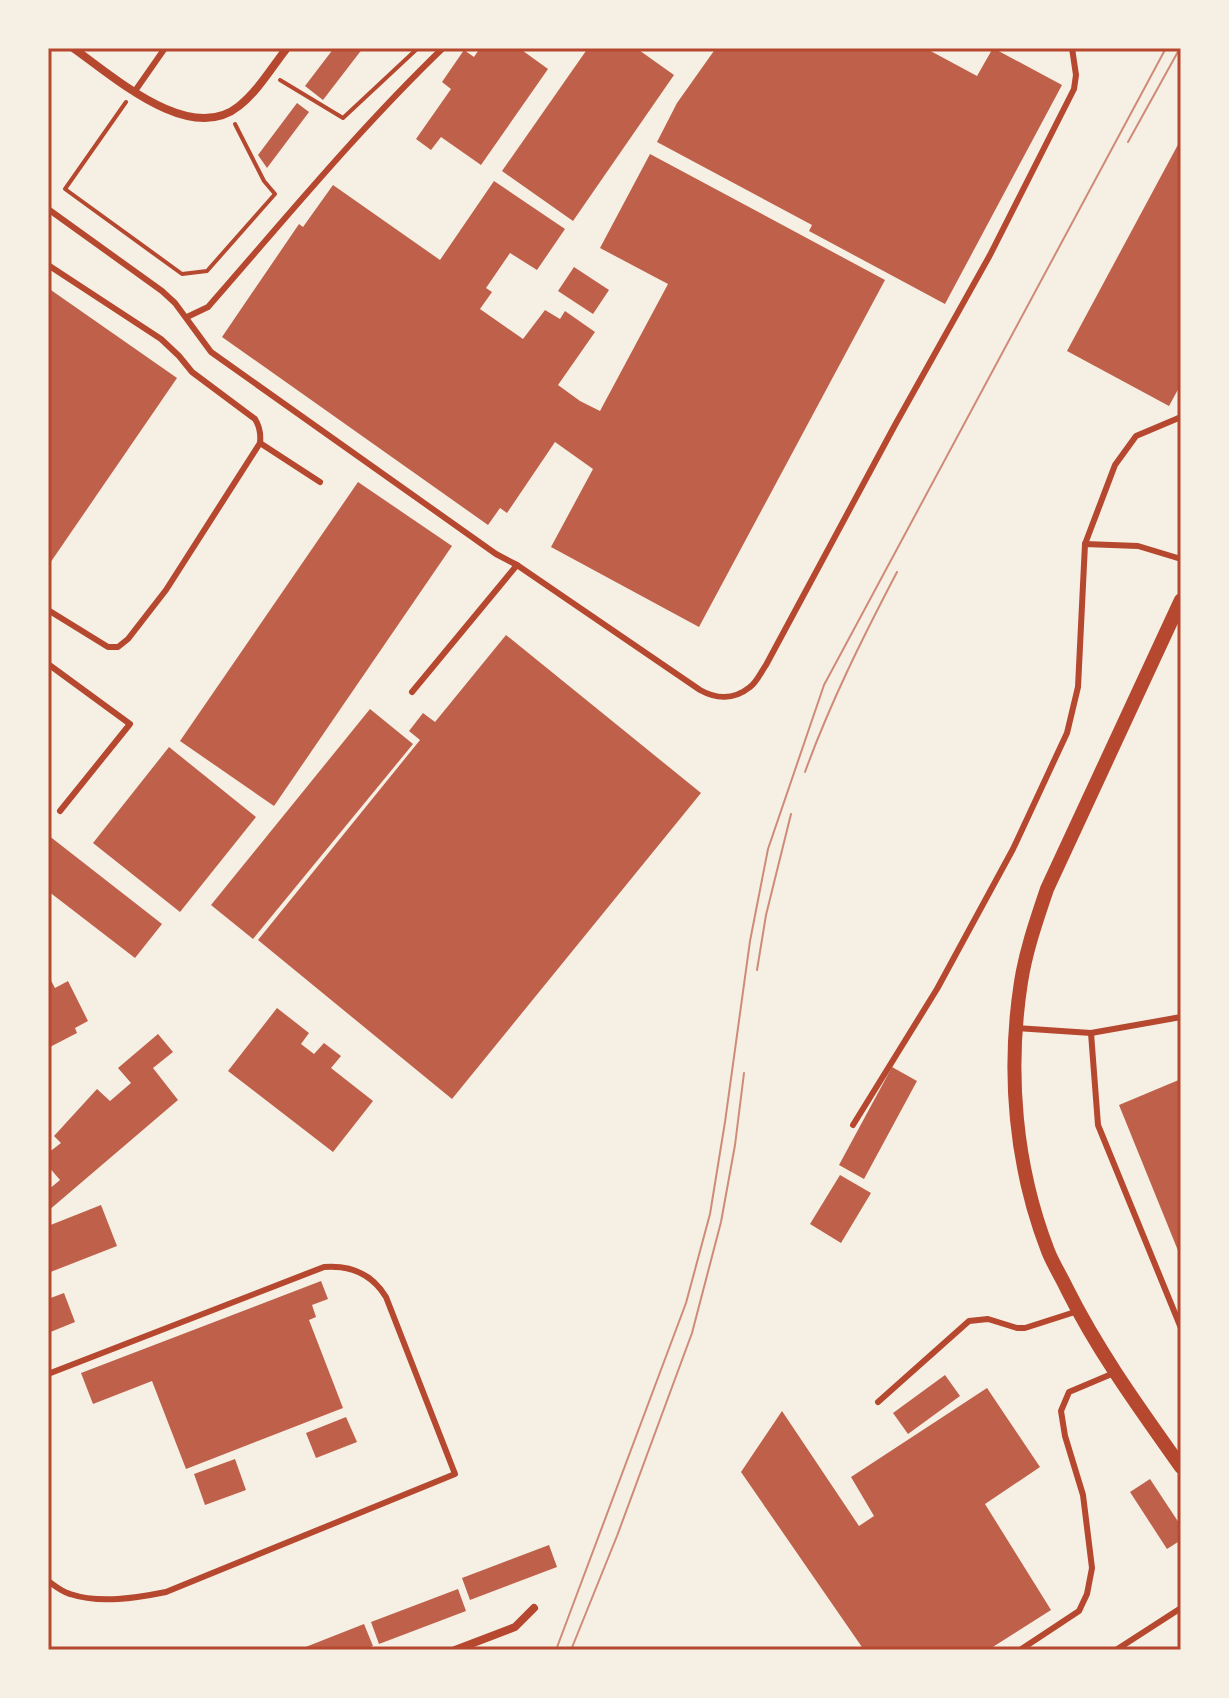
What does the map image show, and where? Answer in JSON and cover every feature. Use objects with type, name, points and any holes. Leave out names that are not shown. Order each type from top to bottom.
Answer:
[{"type":"street","points":[[73,48],[156,104],[186,116],[214,118],[229,112],[249,96],[287,48]]},
{"type":"street","points":[[1181,600],[1047,889],[1021,980],[1016,1028],[1015,1097],[1018,1134],[1030,1191],[1048,1252],[1114,1373],[1181,1467]]},
{"type":"street","points":[[455,1650],[515,1627],[534,1608]]},
{"type":"lane","points":[[135,91],[165,48]]},
{"type":"lane","points":[[187,317],[208,307],[334,161],[443,48]]},
{"type":"lane","points":[[48,209],[162,291],[187,317],[211,352],[496,554],[517,565],[700,690],[715,698],[732,696],[751,687],[766,665],[990,255],[1074,89],[1076,75],[1072,48]]},
{"type":"lane","points":[[48,265],[161,339],[192,372],[255,419],[261,435],[260,443],[166,590],[128,639],[118,647],[108,647],[48,610]]},
{"type":"lane","points":[[853,1125],[937,989],[1013,849],[1067,733],[1078,687],[1085,544],[1115,465],[1136,436],[1181,417]]},
{"type":"lane","points":[[260,443],[320,482]]},
{"type":"lane","points":[[1085,544],[1138,546],[1181,559]]},
{"type":"lane","points":[[412,692],[517,565]]},
{"type":"lane","points":[[48,664],[130,724],[60,811]]},
{"type":"lane","points":[[1016,1028],[1091,1033],[1181,1017]]},
{"type":"lane","points":[[1091,1033],[1098,1125],[1181,1328]]},
{"type":"lane","points":[[48,1374],[324,1267],[349,1268],[371,1279],[386,1297],[455,1474],[166,1592],[132,1598],[90,1599],[68,1594],[48,1581]]},
{"type":"lane","points":[[878,1402],[969,1321],[988,1319],[1025,1328],[1078,1311]]},
{"type":"lane","points":[[1020,1650],[1079,1611],[1087,1594],[1092,1568],[1083,1495],[1065,1436],[1061,1411],[1069,1392],[1114,1373]]},
{"type":"lane","points":[[1116,1650],[1181,1608]]},
{"type":"path","points":[[268,72],[343,118],[418,48]]},
{"type":"path","points":[[135,91],[65,189],[182,274],[207,271],[275,194],[264,181],[229,112]]},
{"type":"building","points":[[334,48],[363,48],[323,100],[305,86]]},
{"type":"building","points":[[480,48],[519,48],[548,69],[481,165],[441,137],[431,150],[416,139],[451,89],[442,82],[464,50],[474,57]]},
{"type":"building","points":[[588,48],[636,48],[674,75],[573,221],[502,171]]},
{"type":"building","points":[[716,48],[925,48],[977,76],[993,48],[1062,85],[945,304],[809,231],[812,225],[657,142],[677,103]]},
{"type":"building","points":[[297,103],[309,112],[267,168],[258,155]]},
{"type":"building","points":[[1181,139],[1181,384],[1169,406],[1067,351]]},
{"type":"building","points":[[650,154],[885,280],[699,627],[551,547],[593,469],[555,442],[507,513],[500,508],[488,525],[222,337],[299,224],[303,227],[333,185],[440,260],[494,181],[565,229],[537,270],[510,253],[486,288],[492,292],[480,309],[523,339],[545,310],[560,319],[565,311],[595,332],[558,385],[600,411],[668,284],[600,248]]},
{"type":"building","points":[[574,267],[609,290],[593,314],[558,291]]},
{"type":"building","points":[[48,288],[177,378],[48,566]]},
{"type":"building","points":[[358,482],[452,546],[274,806],[180,741]]},
{"type":"building","points":[[506,635],[701,793],[452,1099],[258,940],[420,740],[409,731],[423,713],[435,722]]},
{"type":"building","points":[[370,709],[413,744],[253,939],[211,905]]},
{"type":"building","points":[[169,747],[256,817],[180,912],[93,843]]},
{"type":"building","points":[[48,835],[162,924],[135,958],[48,891]]},
{"type":"building","points":[[48,975],[55,988],[68,981],[88,1021],[75,1028],[77,1033],[48,1048]]},
{"type":"building","points":[[277,1008],[309,1033],[301,1044],[314,1054],[324,1043],[341,1056],[331,1068],[373,1101],[333,1152],[228,1071]]},
{"type":"building","points":[[158,1034],[173,1052],[153,1068],[178,1100],[48,1211],[48,1190],[60,1180],[48,1166],[48,1153],[61,1143],[54,1136],[97,1089],[110,1101],[131,1083],[118,1068]]},
{"type":"building","points":[[892,1067],[917,1081],[864,1179],[839,1165]]},
{"type":"building","points":[[1181,1079],[1181,1258],[1119,1105]]},
{"type":"building","points":[[840,1175],[871,1193],[841,1243],[810,1224]]},
{"type":"building","points":[[101,1205],[117,1246],[48,1273],[48,1226]]},
{"type":"building","points":[[321,1281],[328,1299],[312,1305],[316,1317],[309,1320],[343,1408],[186,1469],[152,1381],[93,1404],[81,1373]]},
{"type":"building","points":[[64,1293],[75,1322],[48,1333],[48,1299]]},
{"type":"building","points":[[945,1375],[960,1396],[908,1434],[893,1413]]},
{"type":"building","points":[[987,1388],[1040,1467],[985,1504],[1051,1610],[988,1650],[864,1650],[741,1472],[782,1411],[859,1526],[874,1516],[851,1477]]},
{"type":"building","points":[[346,1417],[357,1442],[316,1458],[306,1433]]},
{"type":"building","points":[[235,1459],[246,1490],[205,1505],[194,1474]]},
{"type":"building","points":[[1150,1479],[1181,1526],[1181,1540],[1167,1549],[1130,1492]]},
{"type":"building","points":[[549,1545],[557,1567],[470,1600],[462,1578]]},
{"type":"building","points":[[458,1589],[466,1611],[379,1644],[371,1622]]},
{"type":"building","points":[[364,1624],[373,1646],[363,1650],[298,1650]]},
{"type":"tram line","points":[[556,1650],[686,1303],[710,1214],[750,941],[768,849],[824,685],[1166,48]]},
{"type":"tram line","points":[[1128,142],[1180,48]]},
{"type":"tram line","points":[[805,772],[848,670],[897,572]]},
{"type":"tram line","points":[[757,970],[766,915],[791,814]]},
{"type":"tram line","points":[[571,1650],[692,1333],[721,1222],[744,1073]]}]
